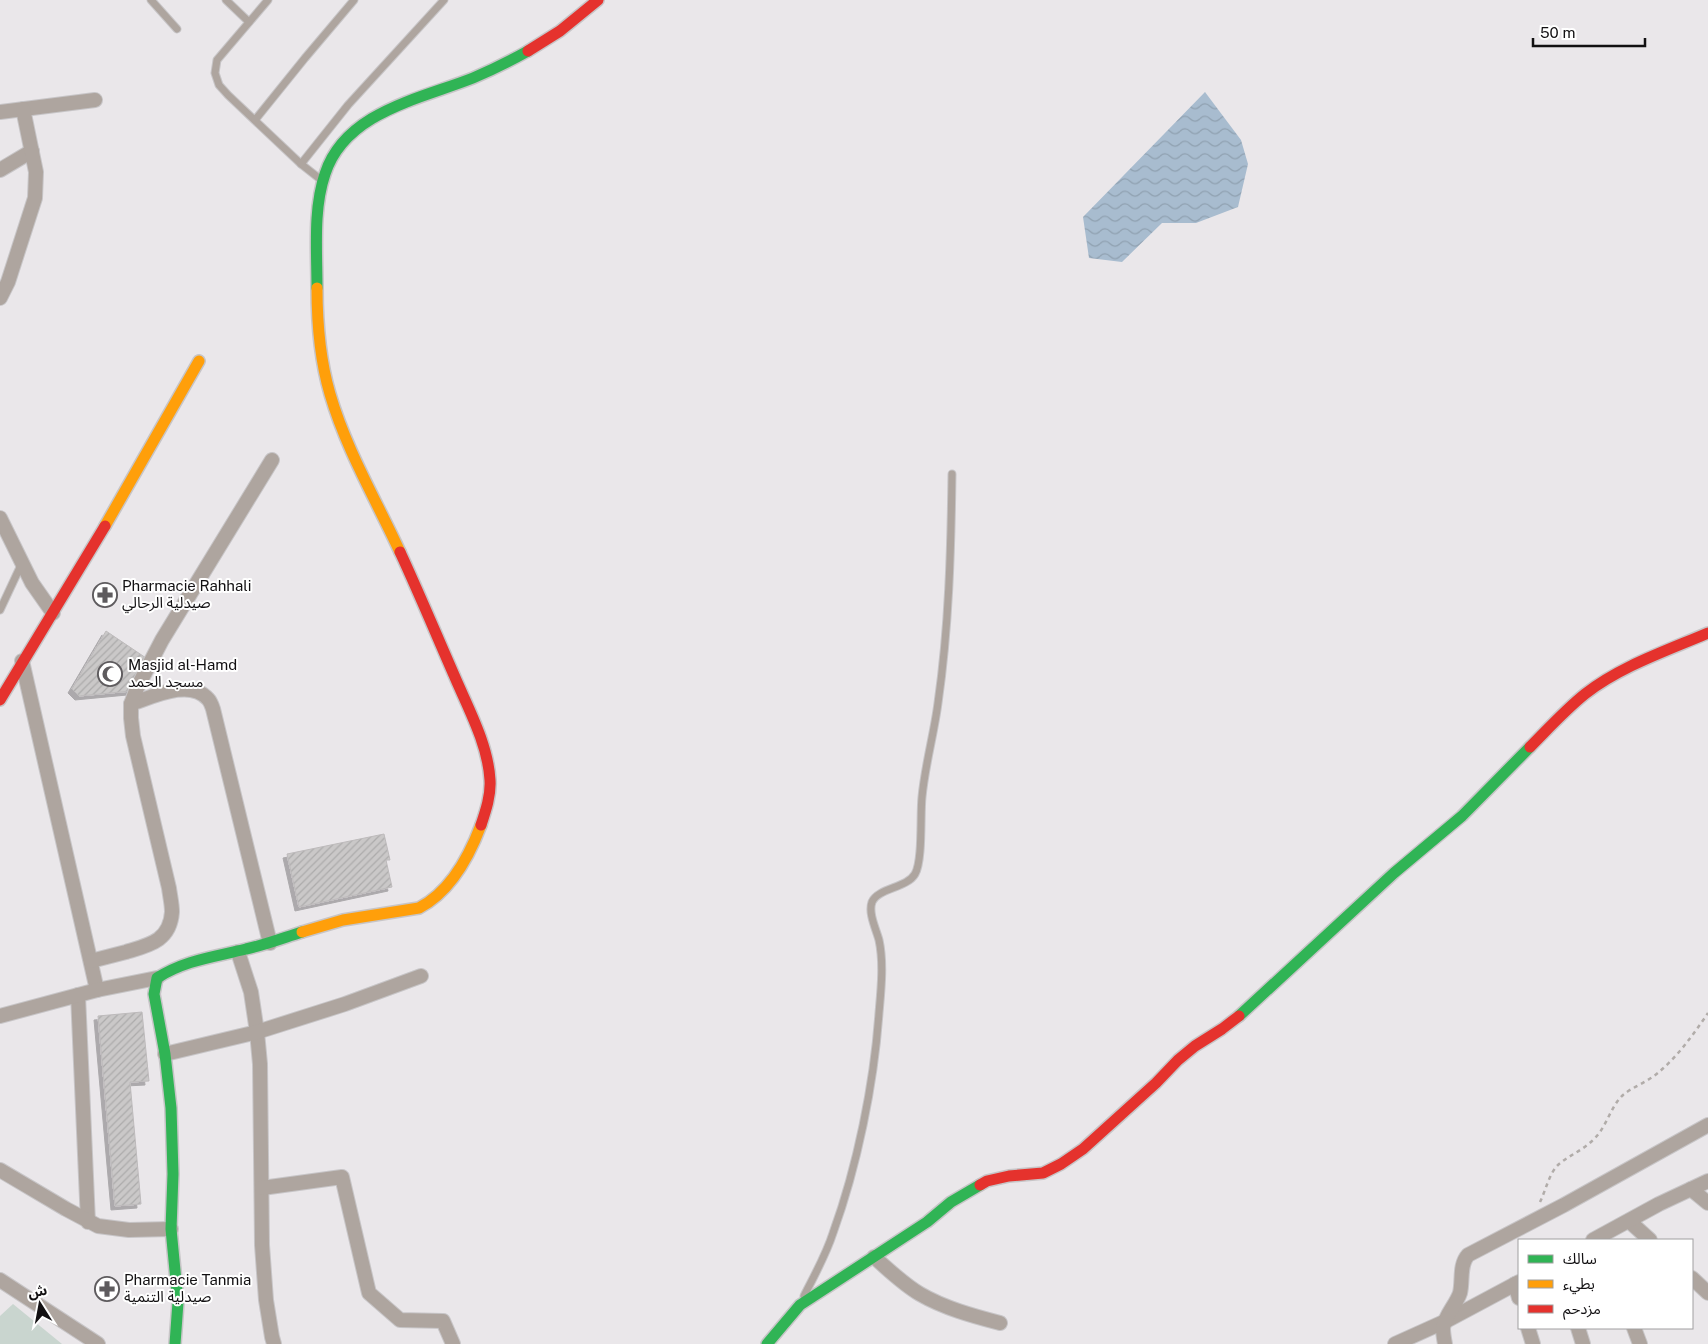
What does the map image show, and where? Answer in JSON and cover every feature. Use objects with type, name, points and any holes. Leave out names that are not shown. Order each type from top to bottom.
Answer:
[{"type":"street","points":[[0,1016],[97,990],[156,978],[183,963],[204,957],[238,952],[341,920],[419,908],[429,903],[445,889],[467,854],[487,808],[490,791],[489,766],[467,706],[355,455],[330,394],[319,342],[316,292],[318,204],[328,165],[337,148],[354,131],[382,114],[486,73],[515,59],[574,22],[598,0]]},
{"type":"street","points":[[0,112],[95,100]]},
{"type":"street","points":[[0,298],[8,282],[35,198],[36,172],[22,110]]},
{"type":"street","points":[[0,170],[32,151]]},
{"type":"street","points":[[0,700],[22,661],[53,613],[198,361]]},
{"type":"street","points":[[91,961],[151,945],[161,938],[167,930],[172,911],[169,888],[133,736],[131,704],[137,688],[162,640],[272,460]]},
{"type":"street","points":[[0,518],[32,583],[53,613]]},
{"type":"street","points":[[767,1344],[800,1305],[927,1222],[951,1202],[970,1190],[987,1181],[1043,1172],[1061,1164],[1076,1154],[1195,1046],[1222,1029],[1249,1008],[1394,873],[1462,816],[1556,720],[1585,694],[1610,677],[1635,664],[1708,633]]},
{"type":"street","points":[[22,661],[97,990]]},
{"type":"street","points":[[131,704],[182,688],[191,690],[208,699],[214,710],[270,943]]},
{"type":"street","points":[[238,952],[251,992],[260,1064],[262,1244],[266,1300],[274,1344]]},
{"type":"street","points":[[165,1054],[257,1032],[345,1004],[421,976]]},
{"type":"street","points":[[156,978],[154,994],[165,1054],[171,1108],[174,1174],[171,1230],[178,1302],[175,1344]]},
{"type":"street","points":[[78,996],[88,1222]]},
{"type":"street","points":[[1445,1344],[1443,1330],[1458,1297],[1462,1284],[1463,1263],[1466,1258],[1478,1249],[1708,1125]]},
{"type":"street","points":[[0,1170],[88,1222],[106,1228],[171,1230]]},
{"type":"street","points":[[262,1188],[342,1177],[369,1293],[400,1320],[443,1322],[453,1344]]},
{"type":"street","points":[[1595,1239],[1708,1181]]},
{"type":"street","points":[[1691,1189],[1708,1203]]},
{"type":"street","points":[[1629,1221],[1649,1239]]},
{"type":"street","points":[[874,1257],[920,1294],[966,1314],[1000,1323]]},
{"type":"street","points":[[1693,1279],[1708,1293]]},
{"type":"street","points":[[0,1280],[98,1344]]},
{"type":"street","points":[[1395,1344],[1517,1283]]},
{"type":"street","points":[[1528,1329],[1534,1344]]},
{"type":"street","points":[[1578,1329],[1583,1344]]},
{"type":"street","points":[[1634,1329],[1640,1344]]},
{"type":"lane","points":[[151,0],[177,30]]},
{"type":"lane","points":[[226,0],[249,22]]},
{"type":"lane","points":[[268,0],[216,60],[214,73],[219,86],[301,164],[323,181]]},
{"type":"lane","points":[[256,120],[354,0]]},
{"type":"lane","points":[[301,164],[348,106],[444,0]]},
{"type":"lane","points":[[800,1305],[833,1236],[850,1184],[871,1078],[879,1015],[881,963],[880,942],[872,911],[872,902],[882,893],[910,880],[915,874],[919,861],[922,795],[938,703],[946,623],[951,552],[952,474]]},
{"type":"lane","points":[[0,610],[22,563]]},
{"type":"path","points":[[1532,1221],[1552,1172],[1558,1164],[1582,1150],[1595,1138],[1605,1125],[1616,1102],[1659,1072],[1677,1055],[1708,1014]]},
{"type":"shaded area","points":[[13,1304],[62,1344],[0,1344],[0,1316]]},
{"type":"water","points":[[1205,92],[1241,140],[1248,164],[1238,207],[1196,223],[1162,223],[1122,262],[1089,258],[1083,217]]},
{"type":"building","name":"Masjid al-Hamd مسجد الحمد","points":[[106,631],[149,660],[131,691],[79,696],[72,689]]},
{"type":"building","points":[[384,834],[390,860],[386,860],[392,887],[299,907],[287,854]]},
{"type":"building","points":[[142,1012],[149,1081],[130,1082],[141,1204],[115,1206],[98,1016]]},
{"type":"traffic: fast","points":[[317,288],[316,230],[321,187],[335,153],[349,136],[367,122],[408,101],[473,78],[528,51]]},
{"type":"traffic: fast","points":[[1239,1016],[1394,873],[1462,816],[1530,747]]},
{"type":"traffic: fast","points":[[175,1344],[178,1302],[171,1229],[173,1174],[171,1108],[165,1054],[154,994],[157,978],[189,963],[260,946],[302,932]]},
{"type":"traffic: fast","points":[[767,1344],[800,1305],[927,1222],[951,1202],[980,1185]]},
{"type":"traffic: slow","points":[[317,288],[320,341],[330,394],[344,435],[400,552]]},
{"type":"traffic: slow","points":[[105,526],[199,361]]},
{"type":"traffic: slow","points":[[302,932],[343,920],[419,908],[440,893],[449,883],[471,849],[481,825]]},
{"type":"traffic: jam","points":[[528,51],[560,31],[598,0]]},
{"type":"traffic: jam","points":[[0,700],[105,526]]},
{"type":"traffic: jam","points":[[400,552],[471,713],[486,753],[490,791],[481,825]]},
{"type":"traffic: jam","points":[[1530,747],[1570,706],[1599,684],[1629,667],[1708,633]]},
{"type":"traffic: jam","points":[[980,1185],[987,1181],[1009,1176],[1043,1173],[1061,1164],[1083,1149],[1156,1083],[1178,1060],[1239,1016]]},
{"type":"place","name":"Pharmacie Rahhali صيدلية الرحالي","points":[[105,595]]},
{"type":"place","name":"Masjid al-Hamd مسجد الحمد","points":[[110,674]]},
{"type":"place","name":"Pharmacie Tanmia صيدلية التنمية","points":[[107,1289]]}]
